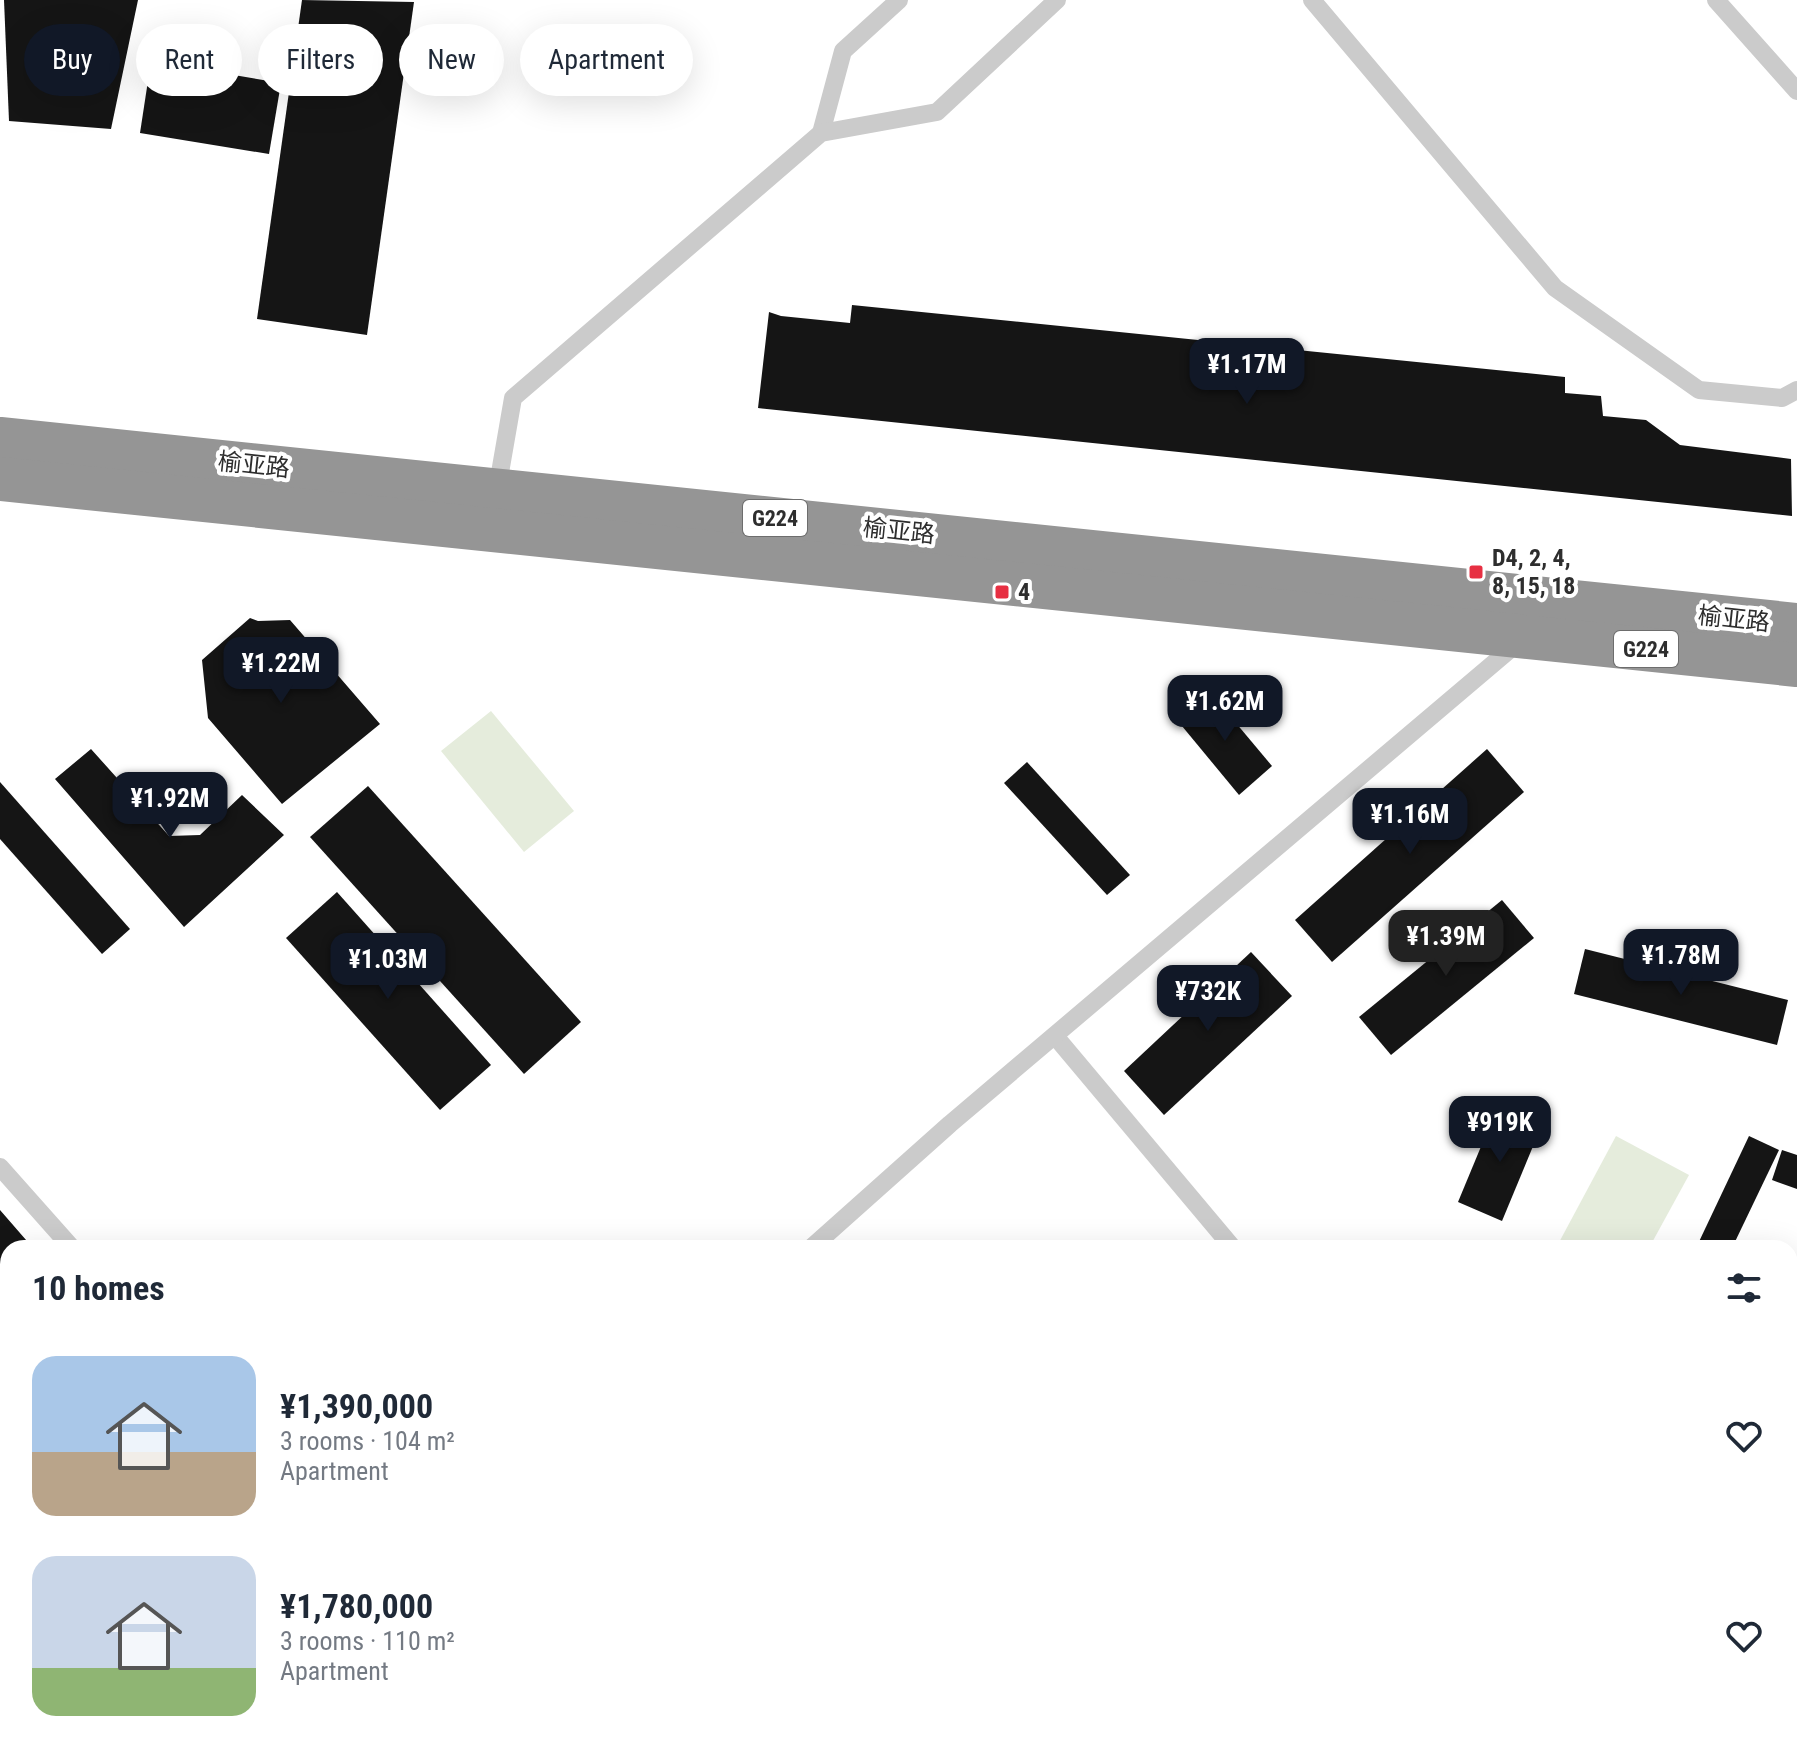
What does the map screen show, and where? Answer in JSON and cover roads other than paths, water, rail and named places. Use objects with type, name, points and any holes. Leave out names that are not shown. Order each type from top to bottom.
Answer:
[{"type":"highway","name":"榆亚路","points":[[0,439],[1797,625]]},
{"type":"highway","name":"榆亚路","points":[[0,479],[1797,665]]},
{"type":"lane","points":[[821,133],[843,51],[899,0]]},
{"type":"lane","points":[[497,490],[513,398],[821,133],[937,112],[1057,0]]},
{"type":"lane","points":[[1716,0],[1797,91]]},
{"type":"lane","points":[[1322,4],[1555,288],[1699,390],[1782,398],[1797,390]]},
{"type":"lane","points":[[820,1240],[1525,637]]},
{"type":"lane","points":[[1055,1036],[1226,1240]]},
{"type":"lane","points":[[0,1167],[65,1240]]},
{"type":"place","name":"D4, 2, 4, 8, 15, 18","points":[[1476,572]]},
{"type":"place","name":"4","points":[[1002,592]]}]
